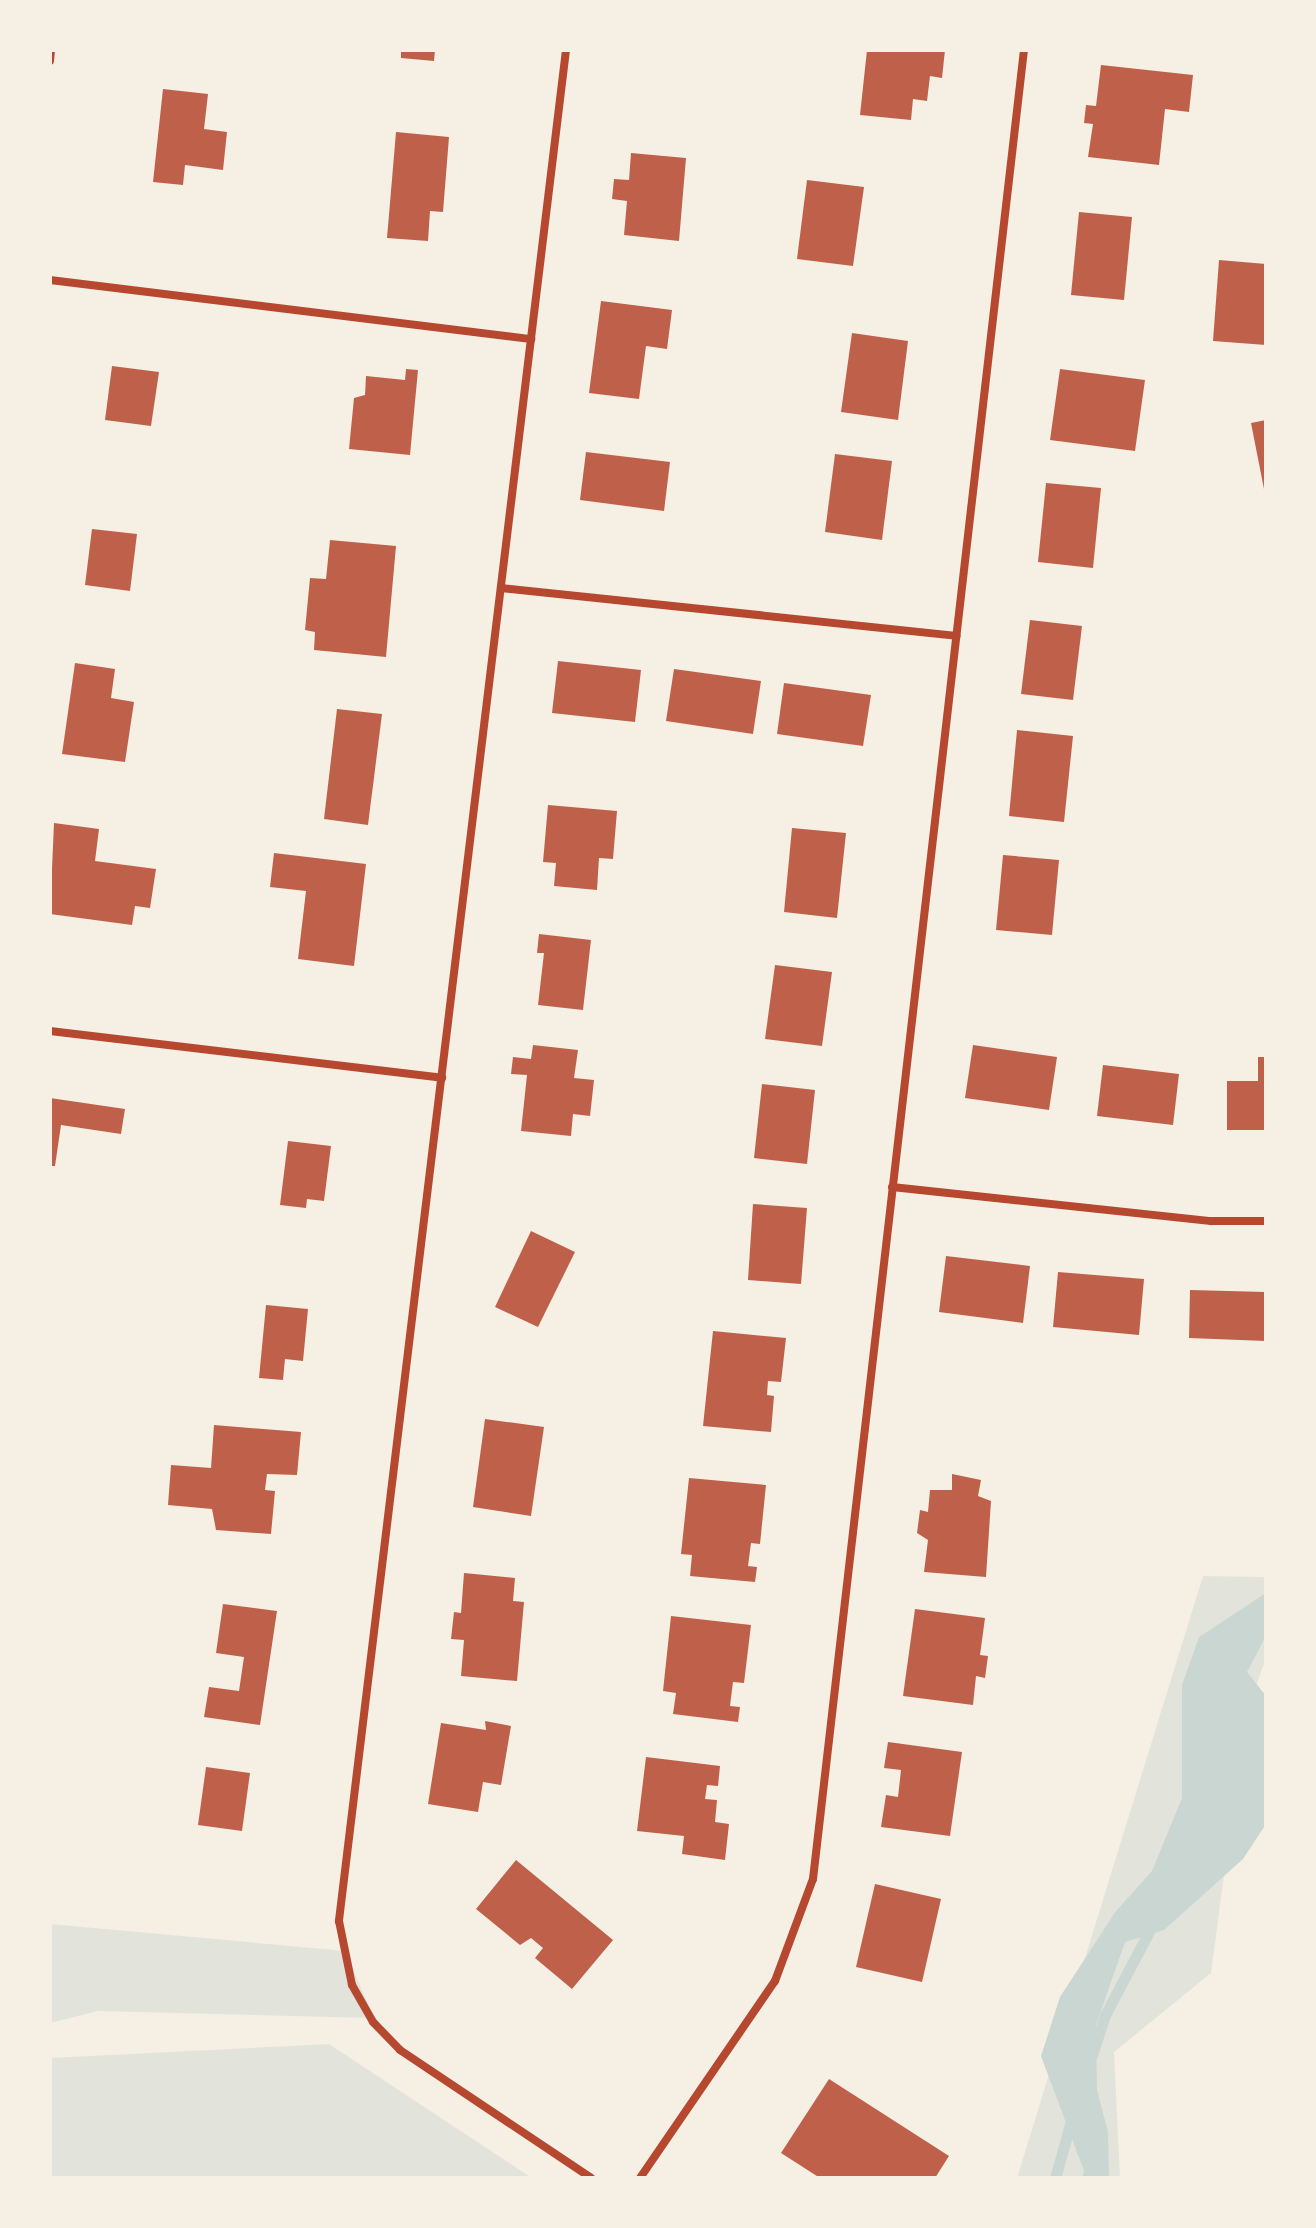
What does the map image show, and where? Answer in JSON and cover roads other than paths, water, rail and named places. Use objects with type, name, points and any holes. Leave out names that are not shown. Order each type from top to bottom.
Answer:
[{"type":"street","points":[[50,61],[51,50]]},
{"type":"street","points":[[566,50],[341,1935],[352,1985],[373,2022],[400,2050],[591,2178]]},
{"type":"street","points":[[640,2178],[775,1981],[813,1879],[1024,50]]},
{"type":"street","points":[[50,280],[531,339]]},
{"type":"street","points":[[501,588],[956,636]]},
{"type":"street","points":[[50,1031],[442,1078]]},
{"type":"street","points":[[892,1187],[1211,1221],[1266,1221]]},
{"type":"waterway","points":[[1092,2055],[1105,2015],[1154,1922]]},
{"type":"waterway","points":[[1055,2178],[1071,2121]]}]
